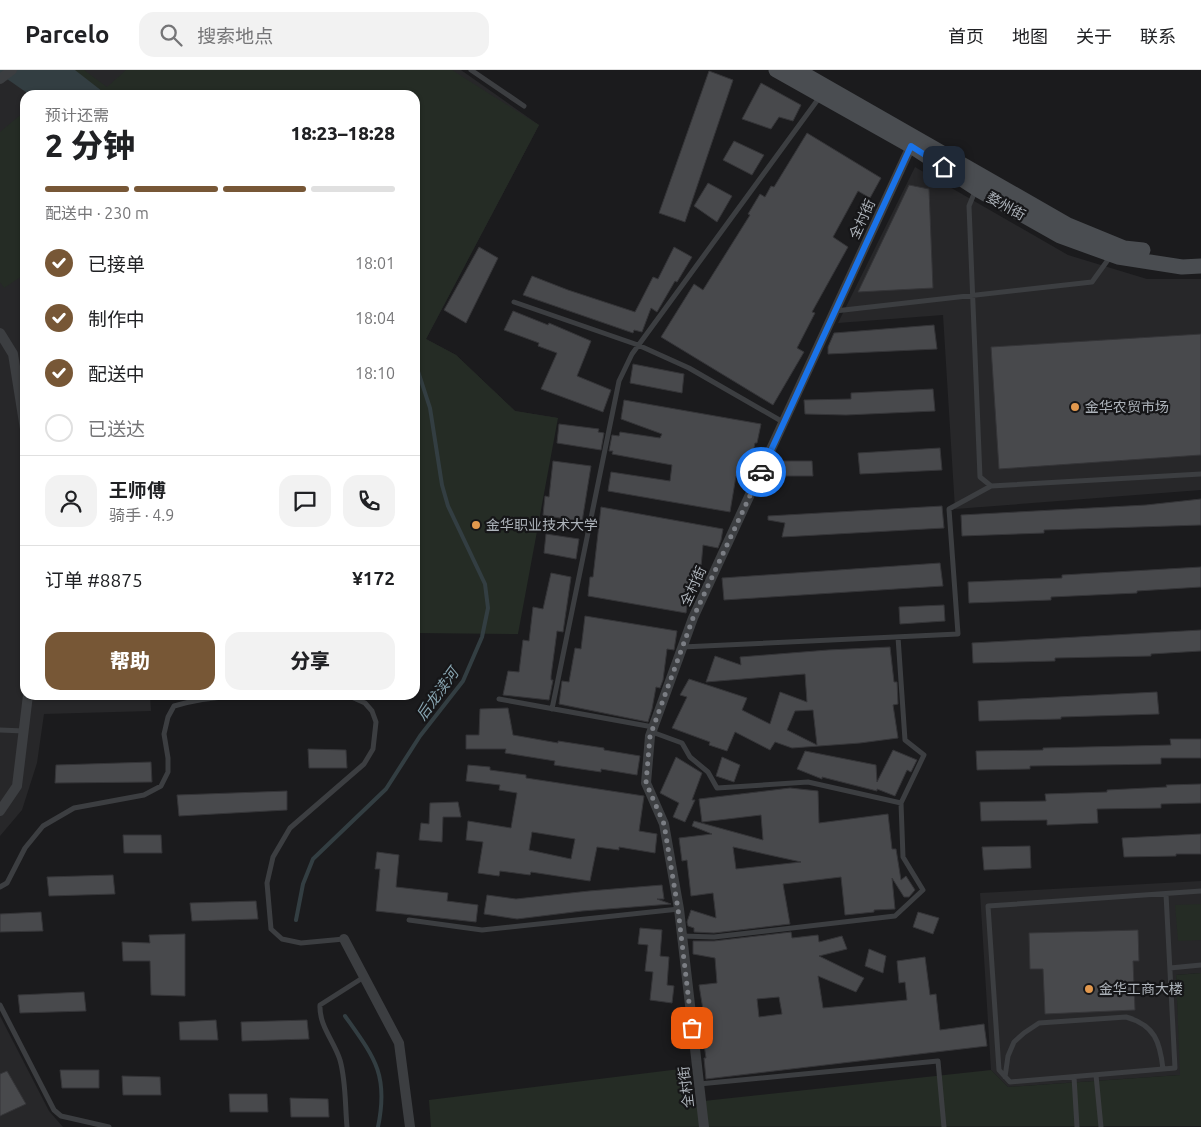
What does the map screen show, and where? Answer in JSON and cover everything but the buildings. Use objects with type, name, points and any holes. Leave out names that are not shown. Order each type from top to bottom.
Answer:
[{"type":"main road","name":"婺州街","points":[[776,70],[911,146],[976,189],[1060,236],[1112,255],[1182,267],[1201,266]]},
{"type":"main road","name":"婺州街","points":[[798,70],[1068,225],[1124,248],[1184,257],[1201,256]]},
{"type":"street","points":[[0,79],[12,70]]},
{"type":"street","name":"全村街","points":[[704,1127],[682,936],[664,824],[646,783],[653,730],[693,618],[911,146]]},
{"type":"street","points":[[0,333],[13,354],[20,398]]},
{"type":"street","points":[[0,811],[18,786],[27,700]]},
{"type":"street","points":[[344,939],[399,1043],[410,1127]]},
{"type":"lane","points":[[471,70],[524,106]]},
{"type":"lane","points":[[552,709],[619,381],[632,354],[821,96]]},
{"type":"lane","points":[[976,189],[969,206],[980,477],[992,486]]},
{"type":"lane","points":[[835,311],[1092,282],[1112,255]]},
{"type":"lane","points":[[514,302],[638,346],[689,368],[784,422]]},
{"type":"lane","points":[[682,647],[958,634],[950,509],[992,486],[1201,474]]},
{"type":"lane","points":[[682,936],[714,937],[895,916],[923,890],[903,857],[901,804],[924,755],[906,740],[898,637]]},
{"type":"lane","points":[[499,699],[653,730],[682,743],[690,757],[708,772],[717,788],[808,782],[901,804]]},
{"type":"lane","points":[[0,887],[7,883],[25,848],[43,826],[74,808],[144,796],[161,786],[168,772],[164,734],[168,717],[174,706],[198,700]]},
{"type":"lane","points":[[344,939],[301,942],[282,939],[270,929],[267,883],[273,857],[290,828],[364,764],[373,749],[376,722],[372,711],[365,703],[358,700]]},
{"type":"lane","points":[[0,730],[24,731]]},
{"type":"lane","points":[[1166,894],[1175,1068],[1010,1082],[999,1070],[988,906],[1201,891]]},
{"type":"lane","points":[[409,920],[482,930],[678,909]]},
{"type":"lane","points":[[1170,968],[1201,965]]},
{"type":"lane","points":[[347,1127],[340,1059],[320,1015],[320,1005],[364,977]]},
{"type":"lane","points":[[0,1005],[54,1110],[61,1116],[109,1127]]},
{"type":"lane","points":[[1005,1077],[1008,1056],[1014,1042],[1039,1024],[1126,1017],[1137,1020],[1149,1029],[1158,1040],[1163,1069]]},
{"type":"lane","points":[[699,1084],[938,1061],[944,1127]]},
{"type":"lane","points":[[1096,1075],[1101,1127]]},
{"type":"lane","points":[[1074,1077],[1077,1127]]},
{"type":"shaded area","name":"金华职业技术大学","points":[[0,70],[461,70],[539,125],[426,339],[456,355],[515,411],[558,418],[420,625],[420,90],[20,90],[20,700],[150,700],[151,711],[44,714],[37,763],[22,810],[0,836]]},
{"type":"shaded area","points":[[0,70],[75,70],[101,90],[23,90],[0,74]]},
{"type":"shaded area","name":"金华职业技术大学","points":[[72,70],[84,70],[107,87],[126,70],[452,70],[539,125],[426,339],[456,355],[515,411],[558,418],[518,634],[420,633],[420,90],[49,90]]},
{"type":"shaded area","points":[[20,115],[20,277],[4,288],[0,282],[0,132]]},
{"type":"shaded area","name":"金华农贸市场","points":[[915,167],[1068,255],[1147,279],[1201,279],[1201,490],[955,509],[943,315],[838,323]]},
{"type":"shaded area","points":[[1201,881],[1201,973],[1176,975],[1181,1075],[1008,1087],[991,1070],[980,893]]},
{"type":"shaded area","points":[[1201,904],[1201,940],[1178,941],[1175,905]]},
{"type":"shaded area","points":[[1201,973],[1201,1126],[431,1127],[429,1100],[680,1069],[685,1103],[991,1070],[1008,1087],[1180,1075],[1176,975]]},
{"type":"shaded area","points":[[0,1016],[49,1111],[63,1127],[0,1127]]},
{"type":"waterway","name":"后龙渎河","points":[[296,920],[303,884],[313,859],[386,789],[420,736],[463,681],[482,637],[488,608],[485,584],[448,506],[442,485],[430,408],[420,377]]},
{"type":"waterway","name":"后龙渎河","points":[[345,1016],[371,1055],[380,1079],[382,1093],[378,1127]]},
{"type":"way so far","points":[[692,1028],[678,909],[664,824],[646,783],[650,736],[693,618],[761,472]]},
{"type":"place","name":"金华农贸市场","points":[[1075,407]]},
{"type":"place","name":"金华职业技术大学","points":[[476,525]]},
{"type":"place","name":"金华工商大楼","points":[[1089,989]]},
{"type":"route","points":[[761,472],[911,146],[944,167]]}]
